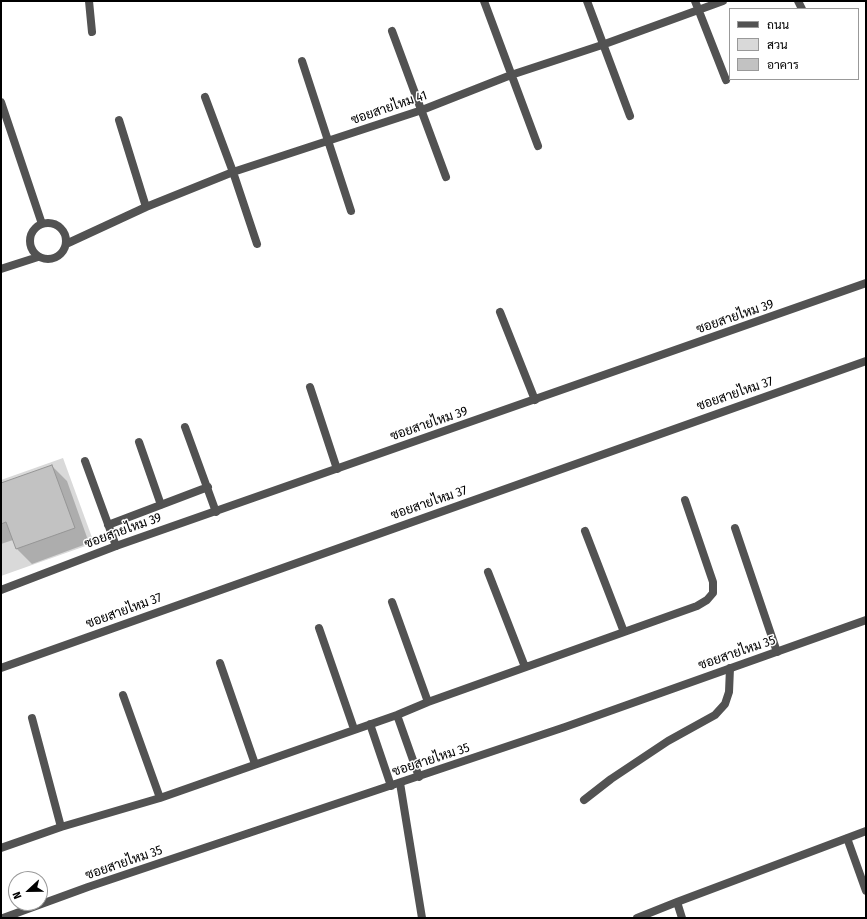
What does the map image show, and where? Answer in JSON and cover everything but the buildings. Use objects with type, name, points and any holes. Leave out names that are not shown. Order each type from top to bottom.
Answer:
[{"type":"street","points":[[89,1],[92,32]]},
{"type":"street","points":[[484,1],[538,146]]},
{"type":"street","points":[[587,1],[602,45],[630,116]]},
{"type":"street","points":[[695,1],[726,80]]},
{"type":"street","name":"ซอยสายไหม 41","points":[[66,244],[146,207],[233,172],[422,110],[511,75],[602,45],[723,1]]},
{"type":"street","points":[[392,31],[446,177]]},
{"type":"street","points":[[302,61],[350,211]]},
{"type":"street","points":[[205,97],[233,172],[257,244]]},
{"type":"street","points":[[1,102],[42,224]]},
{"type":"street","points":[[119,120],[146,207]]},
{"type":"street","points":[[48,223],[59,227],[64,232],[66,244],[61,255],[56,258],[44,259],[38,257],[30,246],[32,233],[42,224],[48,223]]},
{"type":"street","points":[[1,269],[38,257]]},
{"type":"street","name":"ซอยสายไหม 39","points":[[1,590],[116,546],[866,283]]},
{"type":"street","points":[[500,312],[535,400]]},
{"type":"street","name":"ซอยสายไหม 37","points":[[1,668],[866,361]]},
{"type":"street","points":[[310,387],[337,469]]},
{"type":"street","points":[[185,427],[216,512]]},
{"type":"street","points":[[139,442],[161,505]]},
{"type":"street","points":[[85,461],[116,546]]},
{"type":"street","points":[[108,525],[208,487]]},
{"type":"street","points":[[1,848],[61,827],[160,798],[397,715],[428,702],[696,606],[707,600],[713,593],[713,582],[685,500]]},
{"type":"street","points":[[735,528],[777,652]]},
{"type":"street","points":[[585,531],[624,632]]},
{"type":"street","points":[[488,572],[525,667]]},
{"type":"street","points":[[392,602],[428,702]]},
{"type":"street","name":"ซอยสายไหม 35","points":[[3,918],[88,887],[565,727],[866,620]]},
{"type":"street","points":[[319,628],[354,729]]},
{"type":"street","points":[[220,663],[255,764]]},
{"type":"street","points":[[584,800],[611,779],[668,740],[715,715],[725,704],[729,692],[730,668]]},
{"type":"street","points":[[123,695],[160,798]]},
{"type":"street","points":[[397,715],[419,777]]},
{"type":"street","points":[[32,718],[61,827]]},
{"type":"street","points":[[370,724],[390,786]]},
{"type":"street","points":[[400,783],[422,918]]},
{"type":"street","points":[[637,918],[866,831]]},
{"type":"street","points":[[847,838],[866,891]]},
{"type":"street","points":[[677,902],[682,918]]},
{"type":"green space","points":[[63,458],[94,543],[1,576],[1,480]]}]
